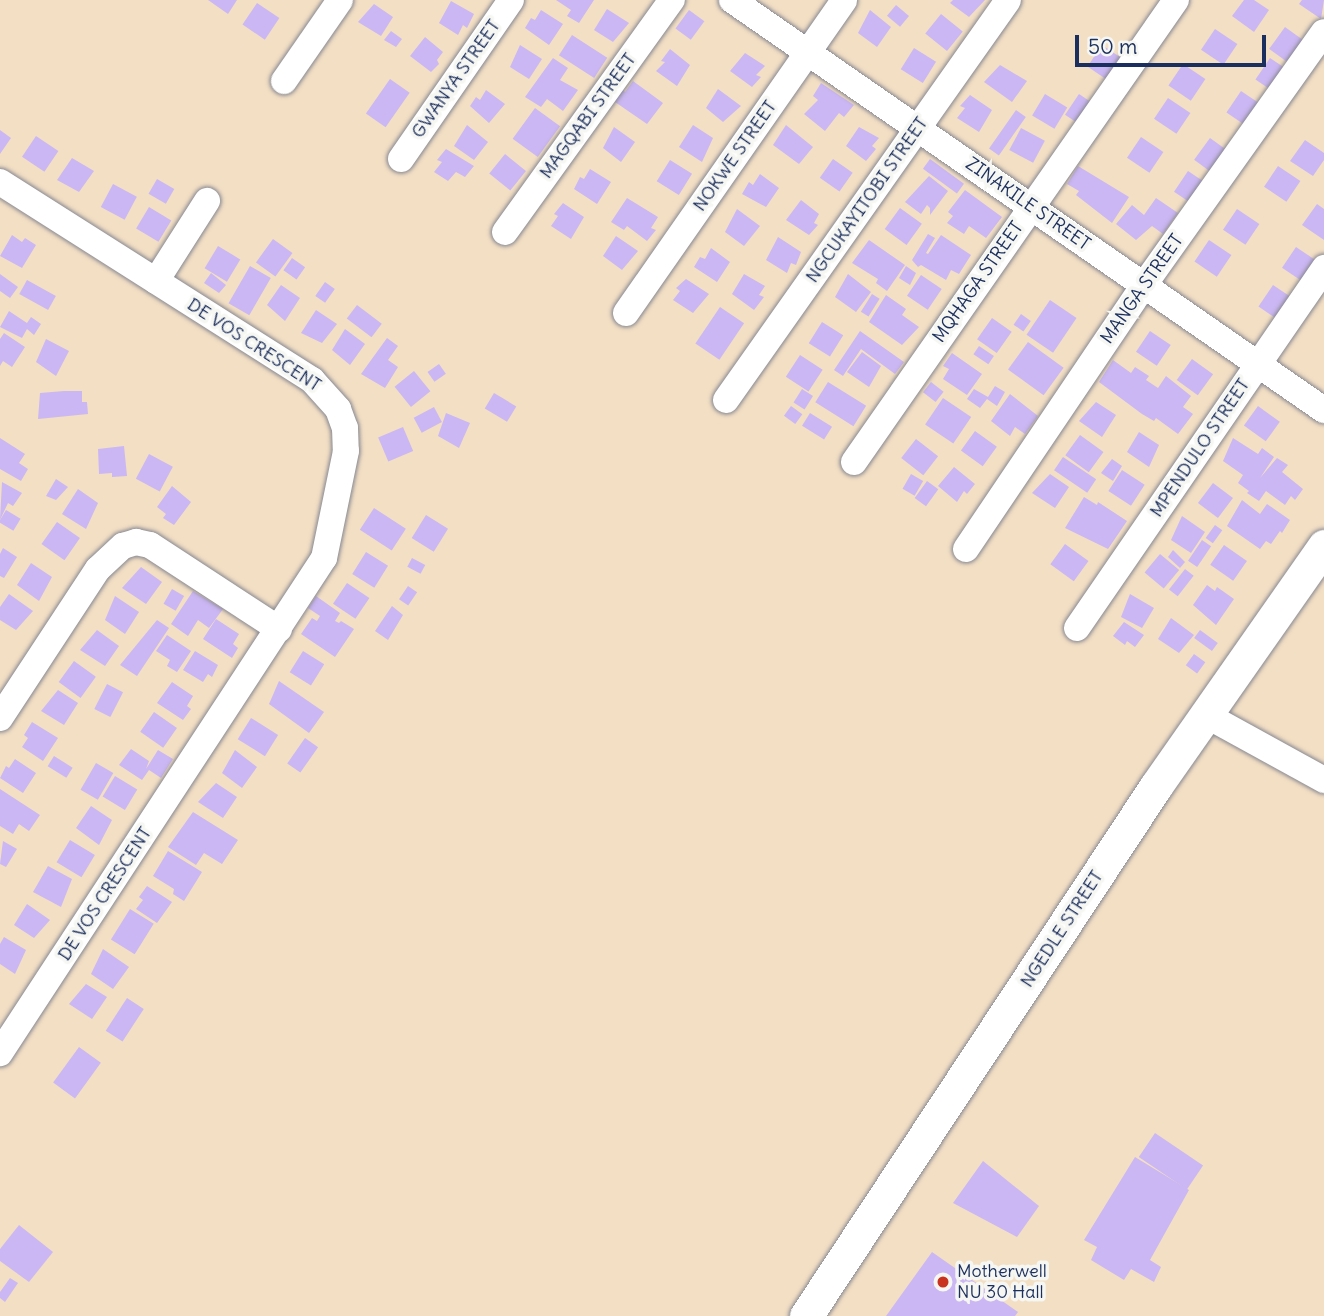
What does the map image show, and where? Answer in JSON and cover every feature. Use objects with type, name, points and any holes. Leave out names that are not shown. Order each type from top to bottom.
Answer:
[{"type":"street","points":[[284,81],[340,0]]},
{"type":"street","name":"GWANYA STREET","points":[[401,159],[511,0]]},
{"type":"street","name":"MAGQABI STREET","points":[[505,232],[672,0]]},
{"type":"street","name":"ZINAKILE STREET","points":[[732,0],[919,127],[1324,411]]},
{"type":"street","name":"NOKWE STREET","points":[[626,313],[844,0]]},
{"type":"street","name":"NGCUKAYITOBI STREET","points":[[726,400],[1008,0]]},
{"type":"street","name":"MQHAGA STREET","points":[[854,462],[1176,0]]},
{"type":"street","name":"MANGA STREET","points":[[966,549],[1144,285],[1324,32]]},
{"type":"street","name":"DE VOS CRESCENT","points":[[0,182],[312,380],[338,409],[345,428],[346,451],[328,548],[279,629],[0,1053]]},
{"type":"street","points":[[156,281],[207,201]]},
{"type":"street","name":"MPENDULO STREET","points":[[1077,628],[1324,268]]},
{"type":"street","points":[[0,719],[98,569],[123,546],[136,542],[149,545],[279,629]]},
{"type":"street","name":"NGEDLE STREET","points":[[806,1316],[1206,715],[1324,546]]},
{"type":"street","points":[[1206,715],[1324,780]]},
{"type":"building","points":[[208,0],[237,0],[228,14]]},
{"type":"building","points":[[556,0],[594,0],[579,23],[567,16],[571,10]]},
{"type":"building","points":[[953,0],[985,0],[969,17],[950,3]]},
{"type":"building","points":[[1244,0],[1254,0],[1269,10],[1254,32],[1232,16]]},
{"type":"building","points":[[1302,0],[1324,0],[1321,19],[1299,4]]},
{"type":"building","points":[[451,1],[474,14],[467,28],[463,25],[458,35],[439,23]]},
{"type":"building","points":[[257,3],[279,18],[265,40],[242,25]]},
{"type":"building","points":[[374,4],[393,17],[381,36],[358,22]]},
{"type":"building","points":[[896,5],[909,16],[900,27],[887,16]]},
{"type":"building","points":[[607,9],[629,23],[613,42],[594,30]]},
{"type":"building","points":[[541,10],[563,24],[549,45],[525,28],[531,18],[535,20]]},
{"type":"building","points":[[689,10],[704,21],[691,40],[675,29]]},
{"type":"building","points":[[870,10],[891,27],[877,47],[858,33]]},
{"type":"building","points":[[941,14],[963,32],[947,51],[925,33]]},
{"type":"building","points":[[1285,27],[1307,43],[1291,65],[1269,49]]},
{"type":"building","points":[[1215,29],[1237,44],[1223,65],[1201,50]]},
{"type":"building","points":[[391,31],[402,39],[396,47],[384,40]]},
{"type":"building","points":[[572,35],[607,58],[594,78],[559,55]]},
{"type":"building","points":[[425,37],[443,52],[437,60],[439,64],[431,72],[410,56]]},
{"type":"building","points":[[520,45],[542,59],[529,79],[510,67]]},
{"type":"building","points":[[1102,45],[1124,60],[1110,82],[1087,67]]},
{"type":"building","points":[[914,48],[936,62],[923,83],[901,69]]},
{"type":"building","points":[[670,49],[690,65],[677,86],[656,71],[665,62],[661,61]]},
{"type":"building","points":[[745,53],[765,66],[756,75],[761,77],[752,87],[730,71]]},
{"type":"building","points":[[553,58],[568,68],[560,80],[578,90],[563,111],[547,99],[541,107],[525,97]]},
{"type":"building","points":[[1270,58],[1292,73],[1278,95],[1255,80]]},
{"type":"building","points":[[1183,64],[1205,79],[1191,101],[1168,86]]},
{"type":"building","points":[[1000,65],[1027,81],[1012,102],[984,82]]},
{"type":"building","points":[[390,79],[410,93],[386,127],[366,113]]},
{"type":"building","points":[[633,81],[663,103],[647,124],[615,102],[621,88],[625,92]]},
{"type":"building","points":[[821,83],[854,105],[844,117],[839,113],[825,131],[804,114],[818,100],[813,96]]},
{"type":"building","points":[[718,89],[741,106],[723,122],[706,108]]},
{"type":"building","points":[[486,90],[505,104],[489,123],[470,106],[476,97],[480,100]]},
{"type":"building","points":[[1241,91],[1263,106],[1249,128],[1226,113]]},
{"type":"building","points":[[1045,94],[1067,107],[1054,129],[1032,115]]},
{"type":"building","points":[[1079,94],[1101,109],[1087,130],[1065,115]]},
{"type":"building","points":[[970,95],[992,110],[979,132],[957,118],[965,108],[960,106]]},
{"type":"building","points":[[1168,98],[1190,113],[1176,134],[1154,119]]},
{"type":"building","points":[[535,108],[560,126],[538,157],[513,139]]},
{"type":"building","points":[[1016,110],[1026,117],[999,155],[989,149]]},
{"type":"building","points":[[467,125],[488,142],[474,160],[454,146]]},
{"type":"building","points":[[693,125],[713,138],[702,162],[679,147]]},
{"type":"building","points":[[786,125],[813,147],[799,164],[773,145]]},
{"type":"building","points":[[614,127],[635,142],[621,162],[603,148]]},
{"type":"building","points":[[859,127],[879,138],[872,146],[876,149],[866,161],[846,146]]},
{"type":"building","points":[[1021,128],[1045,141],[1033,163],[1009,150]]},
{"type":"building","points":[[0,130],[11,138],[0,154]]},
{"type":"building","points":[[36,136],[58,151],[44,172],[22,157]]},
{"type":"building","points":[[1141,137],[1163,152],[1149,173],[1127,158]]},
{"type":"building","points":[[1210,138],[1232,154],[1216,176],[1194,160]]},
{"type":"building","points":[[1305,140],[1324,153],[1324,160],[1313,176],[1290,161]]},
{"type":"building","points":[[446,149],[474,166],[465,177],[456,172],[448,181],[434,172],[442,162],[437,160]]},
{"type":"building","points":[[505,154],[526,171],[510,190],[489,173]]},
{"type":"building","points":[[72,158],[94,171],[79,192],[57,180]]},
{"type":"building","points":[[833,159],[853,173],[839,192],[820,178]]},
{"type":"building","points":[[930,159],[964,184],[957,193],[923,169]]},
{"type":"building","points":[[670,160],[692,174],[679,195],[657,181]]},
{"type":"building","points":[[1078,166],[1129,197],[1112,223],[1076,195],[1079,191],[1067,184]]},
{"type":"building","points":[[1278,166],[1300,181],[1286,202],[1264,187]]},
{"type":"building","points":[[590,169],[611,182],[597,204],[574,189],[580,177],[584,179]]},
{"type":"building","points":[[1188,171],[1210,186],[1196,207],[1174,192]]},
{"type":"building","points":[[760,174],[779,188],[766,207],[742,194],[749,182],[753,185]]},
{"type":"building","points":[[929,176],[948,191],[930,215],[927,205],[921,214],[905,202]]},
{"type":"building","points":[[157,179],[174,189],[166,204],[148,194]]},
{"type":"building","points":[[113,184],[137,197],[125,220],[101,207]]},
{"type":"building","points":[[965,190],[1002,217],[986,238],[969,226],[964,234],[947,223],[953,216],[948,212]]},
{"type":"building","points":[[627,198],[658,217],[651,228],[656,230],[647,241],[627,226],[624,230],[611,222]]},
{"type":"building","points":[[1156,198],[1178,213],[1163,234],[1152,226],[1136,240],[1116,224],[1132,205],[1144,215]]},
{"type":"building","points":[[801,200],[819,214],[814,223],[818,225],[809,235],[786,220]]},
{"type":"building","points":[[563,203],[584,217],[571,239],[551,226],[558,216],[554,214]]},
{"type":"building","points":[[1317,204],[1324,209],[1324,240],[1302,225]]},
{"type":"building","points":[[149,207],[171,220],[158,242],[136,228]]},
{"type":"building","points":[[900,208],[922,224],[907,245],[885,229]]},
{"type":"building","points":[[737,209],[760,226],[744,246],[725,232]]},
{"type":"building","points":[[1237,209],[1259,224],[1245,245],[1223,230]]},
{"type":"building","points":[[928,234],[935,238],[926,253],[928,254],[941,235],[971,255],[959,274],[951,270],[946,280],[921,265],[918,267],[912,260]]},
{"type":"building","points":[[12,235],[22,242],[25,238],[36,245],[22,268],[0,256]]},
{"type":"building","points":[[616,236],[638,251],[622,270],[603,256]]},
{"type":"building","points":[[778,237],[801,252],[796,265],[791,263],[787,273],[766,260]]},
{"type":"building","points":[[273,239],[292,253],[275,277],[256,262]]},
{"type":"building","points":[[869,240],[905,265],[887,291],[876,283],[878,279],[852,263]]},
{"type":"building","points":[[1209,240],[1231,255],[1217,277],[1194,262]]},
{"type":"building","points":[[218,246],[240,259],[227,282],[205,268]]},
{"type":"building","points":[[1296,247],[1318,262],[1304,283],[1282,268]]},
{"type":"building","points":[[711,248],[730,262],[717,282],[694,267],[700,257],[705,259]]},
{"type":"building","points":[[292,258],[305,267],[297,279],[283,270]]},
{"type":"building","points":[[250,266],[271,278],[249,315],[228,303]]},
{"type":"building","points":[[906,266],[916,273],[910,285],[899,278]]},
{"type":"building","points":[[211,273],[226,285],[219,293],[204,283]]},
{"type":"building","points":[[0,274],[18,287],[10,298],[0,291]]},
{"type":"building","points":[[744,274],[765,286],[759,295],[764,297],[754,310],[732,294]]},
{"type":"building","points":[[848,274],[871,292],[856,312],[835,297]]},
{"type":"building","points":[[921,275],[942,289],[928,310],[907,296]]},
{"type":"building","points":[[686,279],[709,294],[693,313],[673,300],[680,291],[676,288]]},
{"type":"building","points":[[27,280],[56,296],[48,310],[19,294]]},
{"type":"building","points":[[325,282],[335,289],[325,303],[315,296]]},
{"type":"building","points":[[281,285],[300,298],[285,321],[267,305]]},
{"type":"building","points":[[1273,285],[1295,300],[1281,322],[1258,307]]},
{"type":"building","points":[[872,294],[880,299],[869,317],[861,312]]},
{"type":"building","points":[[886,295],[906,309],[902,315],[919,327],[902,345],[869,322]]},
{"type":"building","points":[[1050,300],[1077,318],[1053,353],[1027,335]]},
{"type":"building","points":[[357,305],[382,324],[372,337],[347,319]]},
{"type":"building","points":[[720,307],[744,323],[719,360],[695,343]]},
{"type":"building","points":[[316,310],[337,324],[322,343],[301,333]]},
{"type":"building","points":[[9,311],[27,323],[31,317],[41,324],[34,335],[27,329],[22,338],[0,327]]},
{"type":"building","points":[[1021,314],[1031,321],[1023,332],[1014,325]]},
{"type":"building","points":[[992,318],[1012,332],[997,353],[977,339]]},
{"type":"building","points":[[822,322],[843,335],[830,356],[809,343]]},
{"type":"building","points":[[345,329],[365,344],[350,365],[332,350]]},
{"type":"building","points":[[860,331],[904,362],[895,374],[861,349],[843,376],[834,370]]},
{"type":"building","points":[[1150,331],[1171,345],[1157,366],[1136,352]]},
{"type":"building","points":[[4,333],[25,347],[12,367],[3,361],[0,366],[0,339]]},
{"type":"building","points":[[387,338],[398,346],[388,360],[398,367],[385,388],[361,374]]},
{"type":"building","points":[[46,339],[69,351],[56,376],[36,362]]},
{"type":"building","points":[[1028,342],[1064,368],[1044,395],[1008,370]]},
{"type":"building","points":[[979,346],[994,356],[988,364],[973,354]]},
{"type":"building","points":[[862,352],[881,366],[869,387],[847,372]]},
{"type":"building","points":[[952,353],[982,374],[967,395],[943,379],[949,369],[943,366]]},
{"type":"building","points":[[800,355],[823,370],[808,392],[786,377]]},
{"type":"building","points":[[1192,359],[1213,374],[1198,395],[1177,380]]},
{"type":"building","points":[[1113,360],[1131,373],[1135,367],[1149,376],[1146,380],[1158,388],[1166,376],[1191,396],[1183,407],[1193,414],[1178,434],[1156,418],[1154,421],[1142,414],[1099,382]]},
{"type":"building","points":[[439,364],[446,374],[434,382],[428,372]]},
{"type":"building","points":[[414,371],[430,391],[411,407],[395,387]]},
{"type":"building","points":[[828,382],[866,406],[853,426],[815,402]]},
{"type":"building","points":[[931,382],[944,392],[936,402],[923,392]]},
{"type":"building","points":[[995,386],[1005,392],[997,406],[987,399],[980,408],[967,399],[974,389],[988,397]]},
{"type":"building","points":[[802,389],[813,396],[805,409],[794,403]]},
{"type":"building","points":[[82,391],[82,402],[87,402],[88,414],[38,419],[40,393]]},
{"type":"building","points":[[494,393],[516,406],[507,422],[485,408]]},
{"type":"building","points":[[1010,394],[1038,416],[1025,434],[1015,427],[1010,436],[991,421]]},
{"type":"building","points":[[943,398],[971,417],[953,444],[925,425]]},
{"type":"building","points":[[1096,402],[1116,415],[1102,437],[1079,421]]},
{"type":"building","points":[[791,406],[802,414],[795,424],[784,416]]},
{"type":"building","points":[[1258,406],[1280,422],[1266,441],[1244,425]]},
{"type":"building","points":[[434,407],[442,422],[422,433],[414,418]]},
{"type":"building","points":[[446,413],[470,423],[459,448],[438,436]]},
{"type":"building","points":[[810,413],[832,427],[824,439],[802,426]]},
{"type":"building","points":[[403,427],[413,451],[388,461],[378,438]]},
{"type":"building","points":[[975,431],[997,447],[983,466],[961,450]]},
{"type":"building","points":[[1139,432],[1159,445],[1149,467],[1127,452]]},
{"type":"building","points":[[1080,435],[1103,452],[1089,472],[1065,455]]},
{"type":"building","points":[[0,438],[25,454],[19,463],[28,469],[21,481],[0,469]]},
{"type":"building","points":[[1233,438],[1258,454],[1262,448],[1274,457],[1260,478],[1277,458],[1288,465],[1282,472],[1303,489],[1295,500],[1291,496],[1285,505],[1266,491],[1259,501],[1247,493],[1249,491],[1238,483],[1243,475],[1223,461]]},
{"type":"building","points":[[916,439],[938,456],[923,475],[901,458]]},
{"type":"building","points":[[124,446],[127,476],[99,474],[98,449]]},
{"type":"building","points":[[149,454],[173,467],[160,491],[136,479]]},
{"type":"building","points":[[1063,457],[1096,479],[1087,493],[1054,470]]},
{"type":"building","points":[[1112,459],[1122,466],[1113,481],[1101,473]]},
{"type":"building","points":[[954,467],[975,484],[967,494],[964,491],[957,502],[938,486]]},
{"type":"building","points":[[1122,470],[1145,485],[1131,506],[1108,491]]},
{"type":"building","points":[[911,474],[923,481],[915,496],[902,489]]},
{"type":"building","points":[[1050,474],[1069,487],[1055,508],[1032,493]]},
{"type":"building","points":[[56,479],[68,487],[56,500],[46,496]]},
{"type":"building","points":[[927,481],[938,489],[926,506],[915,498]]},
{"type":"building","points":[[2,482],[22,493],[13,506],[8,503],[0,520]]},
{"type":"building","points":[[1213,483],[1233,498],[1218,518],[1198,503]]},
{"type":"building","points":[[172,486],[191,502],[174,525],[163,518],[166,514],[157,507]]},
{"type":"building","points":[[78,489],[98,503],[86,529],[62,514]]},
{"type":"building","points":[[1084,497],[1097,505],[1098,502],[1127,521],[1108,549],[1065,528]]},
{"type":"building","points":[[1242,500],[1260,514],[1267,504],[1290,520],[1271,544],[1266,541],[1260,549],[1227,526]]},
{"type":"building","points":[[374,508],[406,529],[392,551],[360,530]]},
{"type":"building","points":[[6,510],[21,519],[13,531],[0,523]]},
{"type":"building","points":[[426,515],[448,529],[434,552],[412,538]]},
{"type":"building","points":[[1182,516],[1205,532],[1191,553],[1171,540]]},
{"type":"building","points":[[57,522],[80,538],[64,560],[42,544]]},
{"type":"building","points":[[1215,525],[1222,530],[1213,543],[1206,538]]},
{"type":"building","points":[[1202,540],[1211,546],[1197,567],[1188,561]]},
{"type":"building","points":[[1065,544],[1088,561],[1074,581],[1050,564]]},
{"type":"building","points":[[1224,545],[1247,561],[1233,581],[1210,565]]},
{"type":"building","points":[[3,548],[17,557],[4,578],[0,576],[0,554]]},
{"type":"building","points":[[1173,550],[1185,562],[1180,568],[1168,557]]},
{"type":"building","points":[[366,552],[388,566],[374,588],[352,574]]},
{"type":"building","points":[[1160,554],[1179,570],[1164,588],[1145,572]]},
{"type":"building","points":[[412,558],[425,565],[421,574],[407,567]]},
{"type":"building","points":[[31,563],[52,577],[39,601],[17,585]]},
{"type":"building","points":[[141,567],[162,582],[146,604],[122,588]]},
{"type":"building","points":[[1185,569],[1194,576],[1178,596],[1169,589]]},
{"type":"building","points":[[347,583],[369,598],[355,619],[333,604]]},
{"type":"building","points":[[1207,585],[1215,591],[1217,587],[1234,599],[1216,625],[1193,605]]},
{"type":"building","points":[[408,586],[417,592],[408,605],[399,599]]},
{"type":"building","points":[[172,589],[184,596],[176,611],[164,604]]},
{"type":"building","points":[[193,591],[223,609],[209,628],[198,620],[188,636],[171,624]]},
{"type":"building","points":[[9,594],[33,611],[16,630],[0,620],[0,607]]},
{"type":"building","points":[[1130,594],[1154,608],[1142,628],[1121,617]]},
{"type":"building","points":[[115,596],[139,612],[125,634],[105,620]]},
{"type":"building","points":[[316,596],[340,613],[335,621],[341,621],[354,629],[335,657],[301,634],[312,618],[317,621],[320,616],[308,608]]},
{"type":"building","points":[[392,606],[403,615],[388,640],[375,631]]},
{"type":"building","points":[[1171,618],[1194,635],[1179,653],[1158,639]]},
{"type":"building","points":[[216,619],[239,634],[233,644],[238,648],[232,658],[203,639]]},
{"type":"building","points":[[157,620],[169,628],[137,676],[120,665]]},
{"type":"building","points":[[1124,622],[1144,635],[1135,647],[1127,641],[1125,645],[1113,636]]},
{"type":"building","points":[[97,630],[119,646],[105,666],[80,650]]},
{"type":"building","points":[[1200,630],[1218,643],[1212,651],[1194,638]]},
{"type":"building","points":[[167,635],[191,651],[177,672],[167,666],[170,660],[156,651]]},
{"type":"building","points":[[195,651],[218,665],[212,677],[208,674],[203,682],[183,670]]},
{"type":"building","points":[[303,651],[324,664],[311,685],[290,672]]},
{"type":"building","points":[[1194,654],[1205,662],[1197,674],[1186,665]]},
{"type":"building","points":[[74,661],[96,677],[81,698],[59,682]]},
{"type":"building","points":[[279,681],[324,712],[309,733],[269,704]]},
{"type":"building","points":[[172,682],[193,696],[187,706],[191,709],[183,720],[157,703]]},
{"type":"building","points":[[107,684],[123,692],[110,717],[94,709]]},
{"type":"building","points":[[58,690],[78,703],[64,725],[41,711]]},
{"type":"building","points":[[154,712],[177,728],[163,748],[140,732]]},
{"type":"building","points":[[251,718],[278,735],[265,756],[238,739]]},
{"type":"building","points":[[32,722],[58,738],[43,761],[22,747],[28,738],[24,735]]},
{"type":"building","points":[[305,738],[318,747],[300,773],[287,763]]},
{"type":"building","points":[[131,749],[149,761],[146,769],[158,750],[173,759],[161,778],[149,770],[142,780],[119,765]]},
{"type":"building","points":[[235,750],[257,767],[242,788],[222,773]]},
{"type":"building","points":[[54,756],[73,768],[66,778],[48,766]]},
{"type":"building","points":[[15,759],[36,773],[23,793],[0,778],[6,766],[9,768]]},
{"type":"building","points":[[96,763],[113,773],[98,800],[80,790]]},
{"type":"building","points":[[115,776],[137,789],[125,810],[103,797]]},
{"type":"building","points":[[216,783],[237,797],[223,818],[198,802]]},
{"type":"building","points":[[0,789],[40,815],[29,831],[19,824],[13,834],[0,826]]},
{"type":"building","points":[[91,806],[112,820],[99,845],[76,828]]},
{"type":"building","points":[[193,812],[238,840],[222,864],[204,853],[196,865],[168,847]]},
{"type":"building","points":[[70,840],[95,855],[81,877],[57,862]]},
{"type":"building","points":[[3,841],[17,849],[6,867],[0,864]]},
{"type":"building","points":[[168,851],[202,872],[184,901],[173,894],[174,889],[153,876]]},
{"type":"building","points":[[48,866],[72,879],[61,907],[33,892]]},
{"type":"building","points":[[147,886],[172,902],[157,923],[136,909],[143,900],[139,897]]},
{"type":"building","points":[[27,904],[50,920],[34,938],[14,925]]},
{"type":"building","points":[[130,909],[154,924],[135,954],[111,940]]},
{"type":"building","points":[[4,937],[26,950],[15,974],[0,964],[0,944]]},
{"type":"building","points":[[103,949],[129,967],[113,989],[91,974]]},
{"type":"building","points":[[86,984],[107,997],[92,1019],[69,1004]]},
{"type":"building","points":[[127,998],[144,1009],[123,1042],[106,1031]]},
{"type":"building","points":[[79,1047],[101,1063],[75,1098],[53,1083]]},
{"type":"building","points":[[1155,1133],[1203,1165],[1187,1189],[1139,1157]]},
{"type":"building","points":[[1135,1157],[1189,1190],[1150,1260],[1161,1267],[1154,1282],[1131,1269],[1124,1280],[1091,1260],[1097,1247],[1084,1240]]},
{"type":"building","points":[[983,1161],[1039,1206],[1017,1237],[953,1203]]},
{"type":"building","points":[[19,1225],[53,1252],[29,1282],[0,1261],[0,1249]]},
{"type":"building","name":"Motherwell NU 30 Hall","points":[[932,1252],[1018,1312],[1015,1316],[886,1316]]},
{"type":"building","points":[[10,1278],[18,1283],[5,1302],[0,1298],[0,1292]]},
{"type":"place","name":"Motherwell NU 30 Hall","points":[[943,1282]]}]
